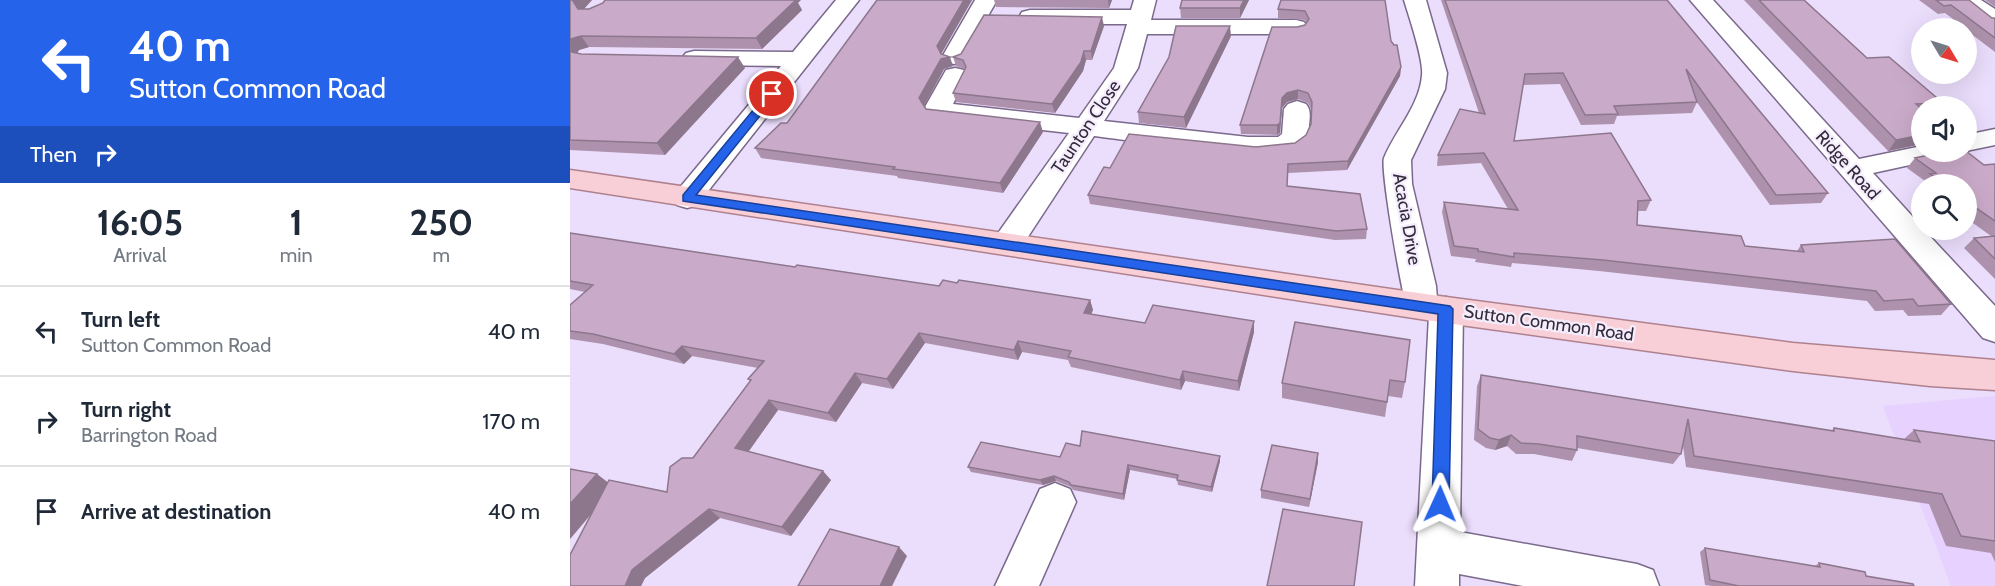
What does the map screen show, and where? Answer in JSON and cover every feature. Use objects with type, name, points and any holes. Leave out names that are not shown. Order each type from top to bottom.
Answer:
[{"type":"main road","name":"Sutton Common Road","points":[[570,179],[1433,307],[1792,357],[1995,375]]},
{"type":"street","points":[[687,198],[848,0]]},
{"type":"street","name":"Acacia Drive","points":[[1415,0],[1435,73],[1432,90],[1397,160],[1398,184],[1420,286],[1433,307],[1438,567]]},
{"type":"street","name":"Ridge Road","points":[[1701,0],[1995,329]]},
{"type":"street","points":[[1966,0],[1995,19]]},
{"type":"street","points":[[995,10],[1141,15],[1296,28]]},
{"type":"street","points":[[975,36],[995,10]]},
{"type":"street","points":[[995,10],[954,66],[938,107],[939,110],[1213,142],[1283,145],[1295,138],[1297,109]]},
{"type":"street","name":"Taunton Close","points":[[1007,244],[1126,68],[1141,15]]},
{"type":"street","points":[[674,57],[800,59]]},
{"type":"street","points":[[1977,141],[1995,137]]},
{"type":"street","points":[[1852,169],[1911,156]]},
{"type":"street","points":[[1017,586],[1055,502]]},
{"type":"street","points":[[1438,567],[1637,586]]},
{"type":"shaded area","points":[[1995,396],[1995,586],[1951,586],[1883,406]]},
{"type":"building","points":[[570,0],[574,0],[578,9],[589,9],[605,0],[796,0],[756,38],[581,36],[570,41]]},
{"type":"building","points":[[877,0],[964,0],[937,46],[941,54],[950,57],[941,59],[919,98],[926,109],[1040,122],[1000,183],[755,148],[781,123],[787,123]]},
{"type":"building","points":[[1182,0],[1244,0],[1240,8],[1180,8]]},
{"type":"building","points":[[1281,0],[1385,0],[1391,41],[1397,45],[1401,67],[1348,161],[1288,164],[1287,186],[1360,194],[1367,229],[1336,231],[1088,195],[1104,167],[1110,168],[1129,134],[1256,147],[1295,143],[1306,135],[1311,124],[1312,102],[1308,93],[1298,90],[1287,93],[1282,98],[1280,123],[1277,125],[1240,125],[1272,27],[1297,27],[1305,25],[1309,19],[1305,11],[1278,9]]},
{"type":"building","points":[[1445,0],[1667,0],[1828,193],[1776,195],[1686,69],[1697,102],[1614,106],[1618,114],[1585,115],[1563,73],[1525,74],[1514,141],[1611,133],[1651,200],[1638,201],[1637,225],[1741,236],[1745,246],[1804,252],[1801,245],[1895,239],[1951,304],[1918,306],[1913,299],[1884,301],[1876,291],[1603,260],[1514,253],[1514,257],[1454,246],[1444,202],[1518,210],[1484,153],[1438,155],[1460,109],[1485,114]]},
{"type":"building","points":[[1759,0],[1804,0],[1867,58],[1889,57],[1911,76],[1911,84],[1921,84],[1935,96],[1911,96],[1911,137],[1896,140]]},
{"type":"building","points":[[1936,0],[1969,0],[1995,18],[1995,38],[1977,24],[1977,18],[1968,18],[1951,5],[1944,6]]},
{"type":"building","points":[[984,15],[1102,17],[1091,51],[1084,51],[1081,62],[1052,104],[953,93],[966,67],[963,60],[953,57],[961,54]]},
{"type":"building","points":[[1176,26],[1230,26],[1184,117],[1138,112],[1169,57]]},
{"type":"building","points":[[570,50],[581,54],[738,57],[657,143],[570,140]]},
{"type":"building","points":[[1977,160],[1984,165],[1995,164],[1995,221],[1977,209],[1977,174],[1930,174],[1936,173],[1921,162],[1977,162]]},
{"type":"building","points":[[570,233],[939,286],[943,280],[957,283],[959,280],[1090,300],[1084,313],[1145,323],[1153,305],[1254,321],[1238,381],[1183,371],[1180,380],[1068,357],[1071,351],[1018,341],[1014,350],[919,333],[887,379],[855,373],[828,413],[769,400],[735,448],[823,471],[782,527],[709,509],[632,570],[625,586],[570,586],[570,555],[609,480],[667,492],[670,467],[682,458],[693,458],[751,380],[748,379],[764,361],[682,346],[674,354],[593,334],[570,331],[570,305],[593,285],[570,281]]},
{"type":"building","points":[[1995,236],[1995,259],[1976,240],[1977,238]]},
{"type":"building","points":[[1295,322],[1410,340],[1405,382],[1390,380],[1387,402],[1282,383]]},
{"type":"building","points":[[1481,375],[1834,431],[1834,428],[1920,442],[1914,430],[1995,441],[1995,541],[1961,536],[1942,494],[1694,456],[1688,419],[1681,454],[1577,436],[1577,450],[1521,443],[1511,435],[1499,440],[1490,438],[1478,429]]},
{"type":"building","points":[[1082,431],[1220,456],[1211,487],[1177,480],[1178,475],[1128,465],[1123,494],[1071,485],[1054,476],[1040,480],[968,467],[981,442],[1060,457],[1066,443],[1080,446]]},
{"type":"building","points":[[1272,445],[1318,453],[1310,499],[1261,490]]},
{"type":"building","points":[[570,469],[597,474],[570,504]]},
{"type":"building","points":[[1283,509],[1362,522],[1354,586],[1267,586]]},
{"type":"building","points":[[830,529],[899,547],[880,586],[798,586]]},
{"type":"building","points":[[1705,548],[1820,567],[1819,563],[1865,572],[1866,576],[1914,586],[1739,586],[1710,580]]},
{"type":"route","points":[[772,94],[687,198],[1446,309],[1440,504]]}]
